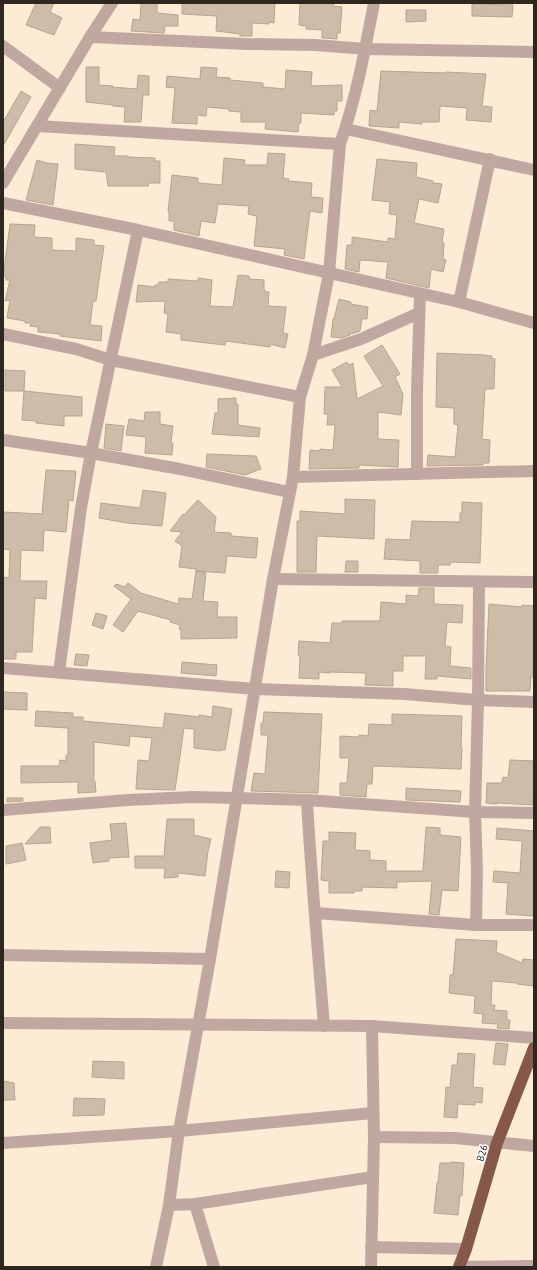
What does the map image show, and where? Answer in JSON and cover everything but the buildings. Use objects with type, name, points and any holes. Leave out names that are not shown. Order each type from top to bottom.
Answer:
[{"type":"highway","name":"B26","points":[[459,1267],[466,1249],[497,1143],[534,1048]]},
{"type":"street","points":[[3,183],[90,37],[112,3]]},
{"type":"street","points":[[156,1267],[169,1205],[179,1131],[210,959],[273,579],[293,477],[300,397],[313,355],[329,273],[340,144],[346,129],[366,49],[374,3]]},
{"type":"street","points":[[90,37],[315,45],[366,49],[534,52]]},
{"type":"street","points":[[3,46],[60,88]]},
{"type":"street","points":[[38,126],[340,144]]},
{"type":"street","points":[[346,129],[490,159],[534,170]]},
{"type":"street","points":[[459,302],[490,159]]},
{"type":"street","points":[[3,203],[138,230],[459,302],[534,323]]},
{"type":"street","points":[[59,672],[81,508],[91,453],[138,230]]},
{"type":"street","points":[[417,474],[417,391],[420,294]]},
{"type":"street","points":[[313,355],[361,339],[419,314]]},
{"type":"street","points":[[3,334],[76,349],[111,360],[300,397]]},
{"type":"street","points":[[3,440],[91,453],[180,469],[289,492]]},
{"type":"street","points":[[293,477],[534,471]]},
{"type":"street","points":[[273,579],[534,582]]},
{"type":"street","points":[[476,925],[477,871],[475,812],[479,582]]},
{"type":"street","points":[[3,668],[255,689],[397,694],[478,700],[534,702]]},
{"type":"street","points":[[3,810],[128,800],[192,797],[307,800],[475,812],[534,813]]},
{"type":"street","points":[[307,800],[310,866],[316,913],[324,1026]]},
{"type":"street","points":[[316,913],[476,925],[534,925]]},
{"type":"street","points":[[3,955],[210,959]]},
{"type":"street","points":[[3,1023],[372,1026],[534,1038]]},
{"type":"street","points":[[371,1267],[374,1137],[372,1026]]},
{"type":"street","points":[[3,1143],[179,1131],[373,1113]]},
{"type":"street","points":[[374,1137],[455,1138],[534,1146]]},
{"type":"street","points":[[169,1205],[195,1204],[373,1177]]},
{"type":"street","points":[[195,1204],[214,1267]]},
{"type":"street","points":[[371,1247],[466,1249]]},
{"type":"street","points":[[459,1267],[534,1266]]}]
